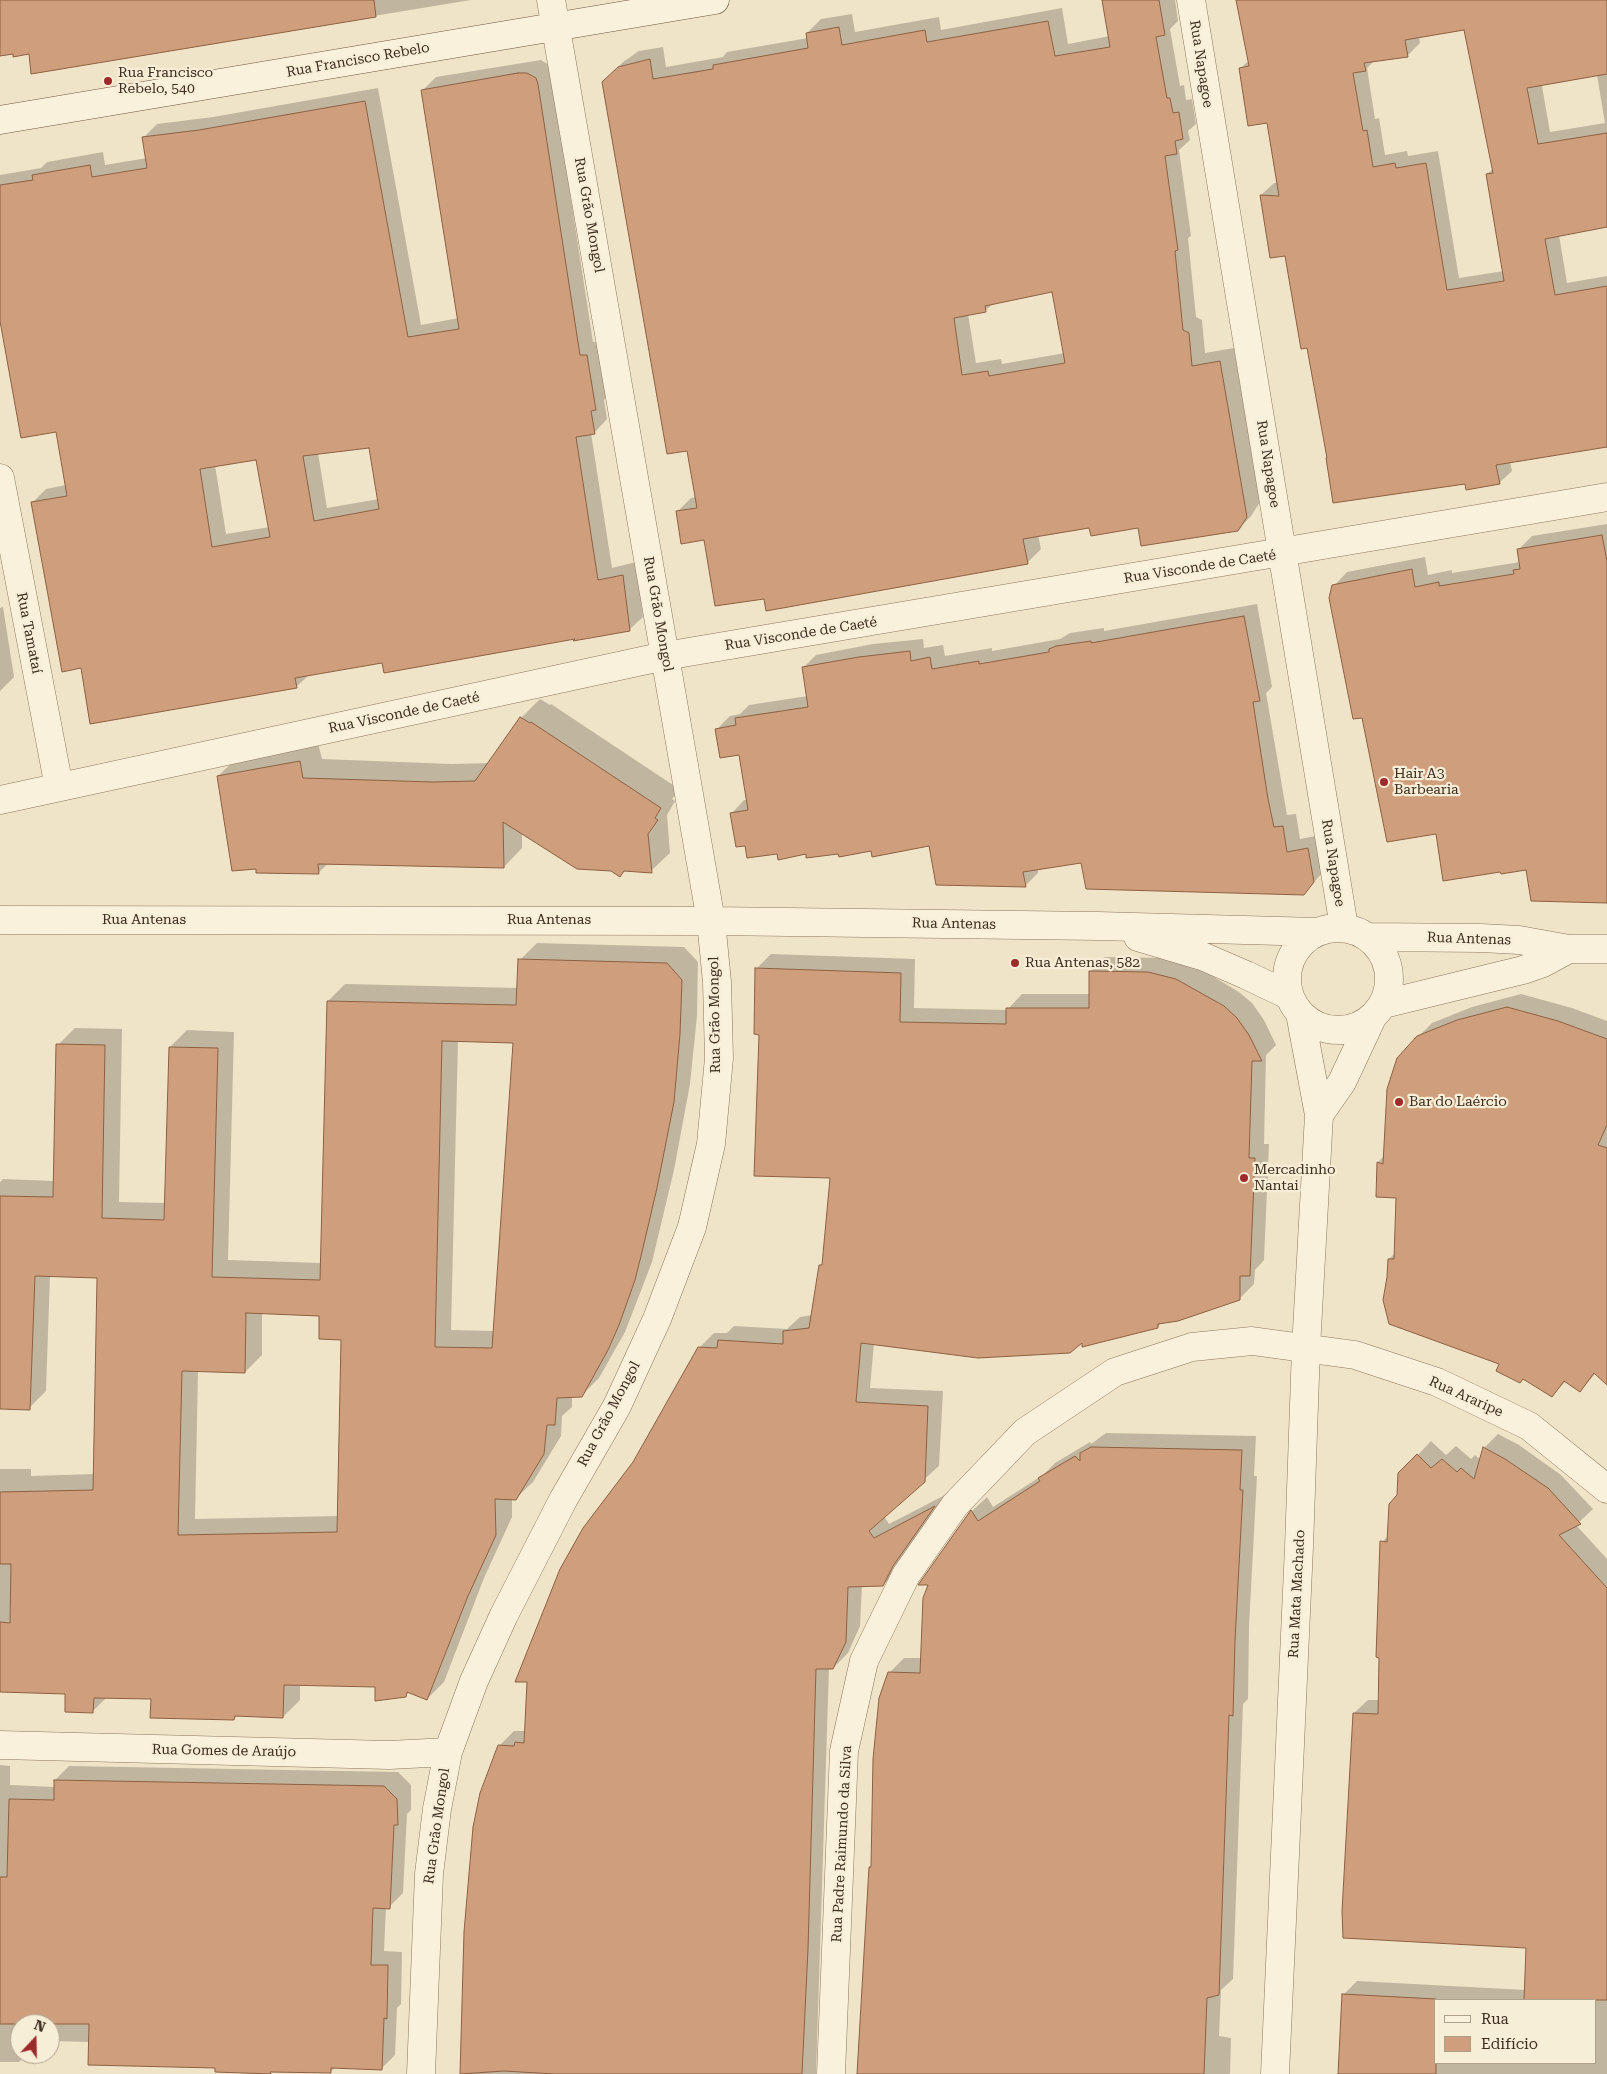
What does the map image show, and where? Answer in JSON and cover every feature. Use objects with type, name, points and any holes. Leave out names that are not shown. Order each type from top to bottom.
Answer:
[{"type":"street","name":"Rua Francisco Rebelo","points":[[0,120],[554,13],[715,0]]},
{"type":"street","name":"Rua Napagoe","points":[[1191,0],[1283,553],[1356,932]]},
{"type":"street","name":"Rua Grão Mongol","points":[[421,2074],[429,1874],[437,1809],[448,1752],[474,1681],[504,1615],[563,1500],[617,1406],[657,1319],[692,1227],[711,1144],[719,1058],[717,982],[711,920],[554,13]]},
{"type":"street","name":"Rua Tamataí","points":[[0,478],[59,787]]},
{"type":"street","name":"Rua Visconde de Caeté","points":[[0,800],[665,656],[1607,498]]},
{"type":"street","name":"Rua Antenas","points":[[0,920],[711,920],[1098,926],[1317,932]]},
{"type":"street","name":"Rua Antenas","points":[[1098,926],[1202,956],[1246,975],[1295,1005]]},
{"type":"street","points":[[1318,1114],[1346,1075],[1378,1012],[1391,983],[1388,962],[1356,932],[1317,932],[1300,944],[1290,962],[1287,980],[1295,1005],[1316,1026],[1337,1031],[1355,1028],[1378,1012]]},
{"type":"street","name":"Rua Antenas","points":[[1356,932],[1520,940],[1569,949],[1607,949]]},
{"type":"street","name":"Rua Antenas","points":[[1378,1012],[1523,970],[1543,963],[1569,949]]},
{"type":"street","name":"Rua Mata Machado","points":[[1275,2074],[1300,1547],[1306,1348],[1318,1114],[1295,1005]]},
{"type":"street","name":"Rua Padre Raimundo da Silva","points":[[831,2074],[844,1751],[864,1660],[906,1575],[955,1505],[1025,1432],[1115,1372],[1192,1347],[1252,1341],[1306,1348]]},
{"type":"street","name":"Rua Araripe","points":[[1306,1348],[1355,1355],[1436,1382],[1529,1426],[1607,1489]]},
{"type":"street","name":"Rua Gomes de Araújo","points":[[0,1745],[389,1755],[448,1752]]},
{"type":"building","points":[[0,0],[374,0],[376,17],[31,74],[29,54],[13,57],[13,54],[0,56]]},
{"type":"building","points":[[1102,0],[1159,0],[1165,35],[1156,37],[1167,98],[1170,98],[1173,113],[1179,112],[1183,139],[1175,141],[1177,154],[1165,156],[1178,250],[1175,251],[1183,330],[1189,333],[1192,366],[1220,361],[1247,517],[1238,531],[1141,546],[1138,528],[1091,536],[1089,528],[1023,539],[1028,564],[766,611],[764,599],[715,606],[704,540],[681,544],[676,511],[697,508],[687,451],[667,454],[602,82],[618,67],[650,59],[653,79],[713,69],[713,65],[808,48],[806,33],[839,27],[842,45],[925,30],[927,42],[1048,21],[1055,56],[1110,47]],"holes":[[[1052,292],[1065,363],[989,376],[988,371],[962,375],[954,318],[986,312],[985,306]]]},
{"type":"building","points":[[1236,0],[1607,0],[1607,74],[1527,88],[1538,144],[1607,133],[1607,227],[1545,239],[1555,295],[1607,286],[1607,447],[1496,465],[1500,484],[1466,490],[1465,484],[1333,503],[1327,458],[1307,348],[1301,349],[1285,256],[1270,258],[1260,195],[1279,196],[1267,123],[1248,126],[1239,68],[1249,66]],"holes":[[[1464,30],[1493,173],[1486,174],[1504,281],[1447,290],[1426,163],[1396,168],[1395,163],[1373,167],[1367,130],[1363,131],[1353,73],[1366,71],[1364,63],[1408,57],[1405,40]]]},
{"type":"building","points":[[518,73],[527,73],[536,78],[580,355],[587,355],[596,410],[591,411],[595,434],[576,437],[598,580],[623,575],[630,631],[384,673],[382,663],[295,678],[297,688],[90,724],[81,668],[62,672],[31,502],[67,496],[56,432],[21,438],[0,321],[0,185],[33,180],[32,175],[90,165],[92,177],[147,168],[142,137],[199,130],[365,101],[408,337],[459,329],[421,90]],"holes":[[[369,448],[379,509],[314,521],[303,456]],[[256,460],[270,537],[212,547],[200,469]]]},
{"type":"building","points":[[1602,535],[1607,561],[1607,903],[1531,901],[1526,870],[1443,881],[1436,834],[1387,842],[1362,718],[1353,719],[1329,598],[1332,585],[1412,569],[1415,587],[1439,582],[1439,586],[1514,574],[1513,570],[1520,569],[1517,549]]},
{"type":"building","points":[[1244,616],[1260,701],[1253,702],[1274,827],[1283,826],[1287,852],[1308,848],[1314,882],[1304,895],[1086,889],[1081,863],[1023,872],[1026,887],[936,885],[929,846],[872,857],[871,851],[839,857],[838,854],[806,858],[806,854],[778,860],[777,854],[747,858],[745,846],[736,847],[730,813],[748,810],[739,755],[720,758],[715,729],[736,725],[735,718],[808,707],[802,667],[859,657],[910,651],[911,661],[930,657],[932,669],[979,661],[979,664],[1049,652],[1049,649],[1056,646],[1091,641],[1091,643]]},
{"type":"building","points":[[520,717],[531,722],[661,808],[655,818],[658,820],[648,834],[652,873],[624,871],[620,877],[611,871],[577,869],[503,822],[504,868],[318,864],[319,874],[256,873],[256,869],[232,871],[217,776],[300,761],[303,778],[433,782],[475,781]]},
{"type":"building","points":[[518,959],[667,963],[682,980],[680,1034],[674,1102],[642,1252],[635,1280],[619,1325],[608,1350],[582,1397],[557,1398],[555,1425],[547,1425],[544,1454],[516,1500],[495,1499],[496,1535],[468,1596],[427,1700],[407,1692],[406,1697],[375,1701],[375,1687],[284,1685],[283,1718],[235,1716],[234,1720],[150,1718],[151,1699],[94,1698],[93,1713],[65,1712],[65,1694],[0,1692],[0,1622],[10,1623],[11,1564],[0,1564],[0,1492],[93,1490],[97,1278],[35,1276],[30,1410],[0,1409],[0,1196],[53,1197],[56,1044],[105,1045],[102,1218],[164,1220],[169,1047],[218,1048],[212,1277],[320,1280],[327,1001],[516,1005]],"holes":[[[442,1041],[513,1043],[492,1348],[435,1347]],[[246,1313],[319,1316],[319,1339],[341,1340],[337,1532],[178,1535],[182,1371],[245,1373]]]},
{"type":"building","points":[[755,968],[901,973],[900,1022],[1006,1024],[1006,1008],[1089,1008],[1089,971],[1148,972],[1176,979],[1224,1006],[1237,1018],[1249,1035],[1262,1061],[1252,1061],[1249,1158],[1255,1158],[1250,1276],[1240,1276],[1240,1300],[1178,1321],[1158,1324],[1158,1328],[1082,1347],[1082,1343],[1070,1353],[978,1358],[861,1343],[856,1402],[928,1406],[925,1482],[869,1531],[874,1538],[935,1506],[893,1566],[883,1586],[848,1587],[846,1642],[833,1669],[816,1669],[808,1949],[802,2074],[554,2074],[504,2071],[460,2074],[464,1932],[473,1827],[480,1793],[498,1745],[514,1746],[515,1742],[524,1743],[527,1682],[515,1682],[560,1569],[583,1528],[633,1462],[698,1347],[717,1348],[718,1340],[783,1344],[783,1331],[809,1328],[819,1265],[822,1265],[830,1178],[754,1176],[759,1035],[754,1034]]},
{"type":"building","points":[[1507,1007],[1558,1021],[1607,1039],[1607,1125],[1598,1145],[1607,1148],[1607,1385],[1594,1373],[1580,1392],[1564,1381],[1552,1397],[1523,1379],[1520,1383],[1496,1371],[1499,1364],[1389,1324],[1383,1300],[1388,1259],[1394,1259],[1396,1198],[1376,1197],[1377,1162],[1383,1164],[1387,1089],[1397,1058],[1417,1036],[1457,1020]]},
{"type":"building","points":[[1091,1447],[1242,1450],[1240,1490],[1243,1490],[1233,1716],[1229,1715],[1219,1995],[1207,1998],[1204,2074],[857,2074],[869,1867],[871,1867],[873,1759],[879,1698],[888,1672],[920,1673],[923,1598],[928,1585],[918,1585],[971,1510],[978,1521],[1040,1481],[1038,1478],[1075,1456],[1080,1461],[1080,1453]]},
{"type":"building","points":[[1483,1447],[1505,1459],[1548,1488],[1581,1524],[1559,1535],[1607,1588],[1607,2000],[1524,1999],[1526,1948],[1343,1938],[1342,1911],[1353,1713],[1378,1714],[1379,1658],[1376,1657],[1380,1541],[1387,1542],[1389,1504],[1397,1495],[1398,1473],[1417,1454],[1431,1468],[1442,1459],[1457,1472],[1461,1468],[1474,1479]]},
{"type":"building","points":[[54,1780],[384,1786],[397,1799],[398,1825],[394,1825],[390,1909],[373,1908],[371,1965],[388,1965],[387,2019],[384,2018],[382,2070],[331,2068],[331,2073],[270,2072],[271,2074],[215,2072],[215,2068],[88,2065],[89,2024],[60,2024],[60,2014],[10,2014],[10,2024],[0,2024],[0,1877],[7,1877],[9,1799],[54,1800]]},
{"type":"building","points":[[1342,1994],[1436,1999],[1434,1999],[1434,2064],[1436,2064],[1436,2074],[1338,2074]]},
{"type":"place","name":"Rua Francisco Rebelo, 540","points":[[108,81]]},
{"type":"place","name":"Hair A3 Barbearia","points":[[1384,782]]},
{"type":"place","name":"Rua Antenas, 582","points":[[1015,963]]},
{"type":"place","name":"Bar do Laércio","points":[[1399,1102]]},
{"type":"place","name":"Mercadinho Nantai","points":[[1244,1178]]}]
